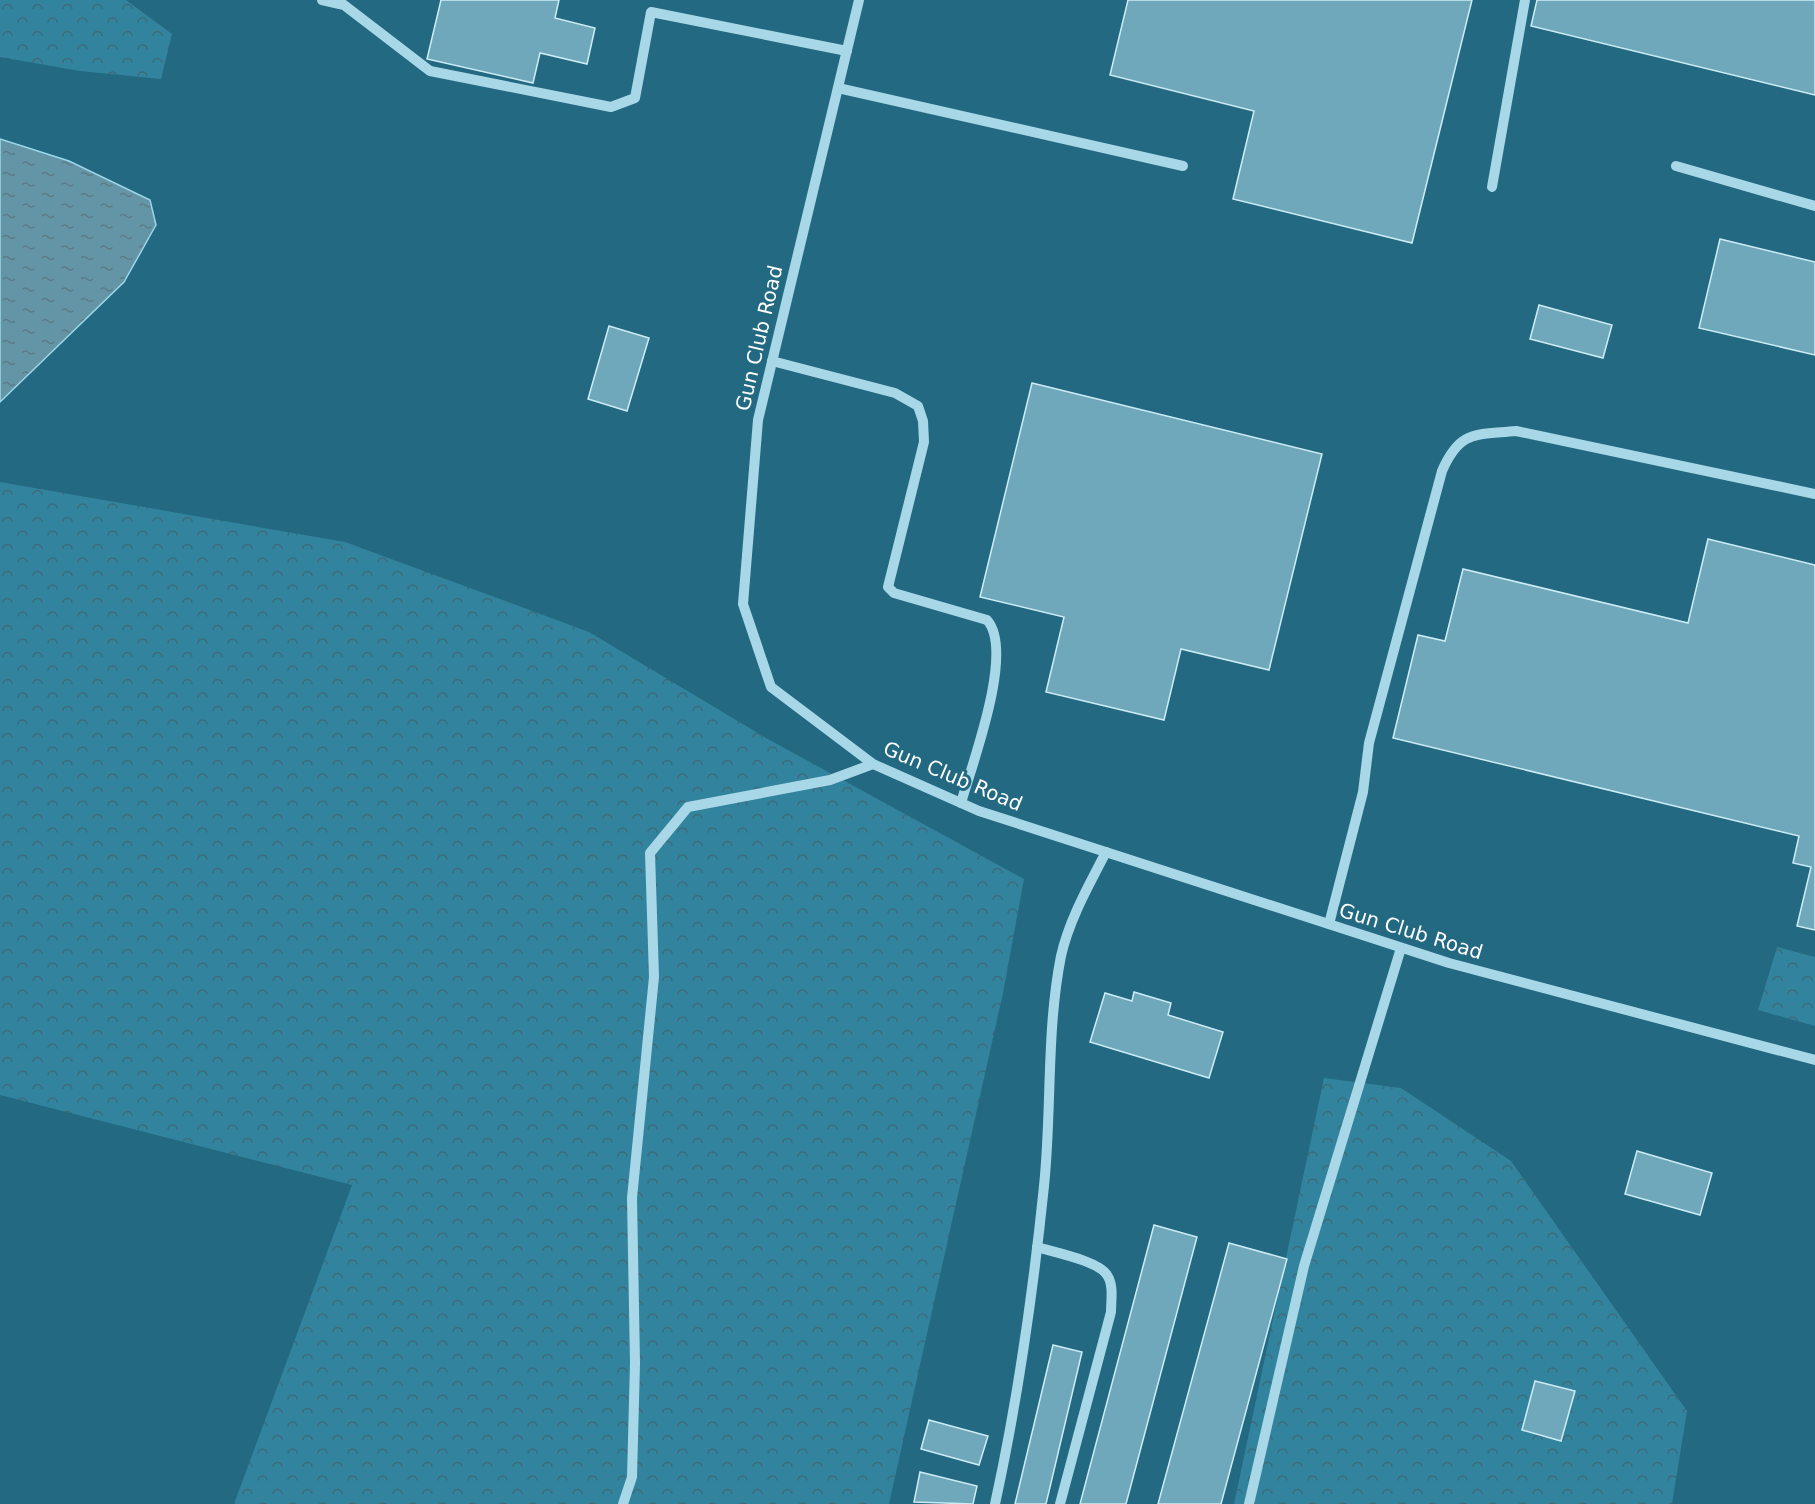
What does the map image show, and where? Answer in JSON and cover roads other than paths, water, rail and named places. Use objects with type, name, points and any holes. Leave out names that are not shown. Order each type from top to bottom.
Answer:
[{"type":"street","points":[[322,0],[344,5],[430,71],[611,107],[635,98],[651,12],[847,51]]},
{"type":"street","name":"Gun Club Road","points":[[859,0],[758,420],[743,604],[771,687],[873,764],[979,811],[1449,963],[1815,1060]]},
{"type":"street","points":[[1492,187],[1525,0]]},
{"type":"street","points":[[838,88],[1183,166]]},
{"type":"street","points":[[1676,166],[1815,206]]},
{"type":"street","points":[[772,361],[895,393],[918,406],[923,421],[924,442],[888,587],[894,593],[987,620],[997,637],[996,667],[990,703],[960,802]]},
{"type":"street","points":[[1329,924],[1363,792],[1369,743],[1442,471],[1451,450],[1467,436],[1516,431],[1815,494]]},
{"type":"street","points":[[623,1504],[632,1477],[634,1397],[632,1198],[654,978],[650,853],[688,807],[830,780],[873,764]]},
{"type":"street","points":[[995,1504],[1013,1423],[1045,1183],[1050,1053],[1062,955],[1081,901],[1106,852]]},
{"type":"street","points":[[1249,1504],[1304,1266],[1401,948]]},
{"type":"street","points":[[1037,1247],[1096,1266],[1107,1274],[1111,1287],[1111,1312],[1060,1504]]},
{"type":"water","points":[[0,139],[69,161],[150,200],[156,225],[124,282],[0,402]]}]
